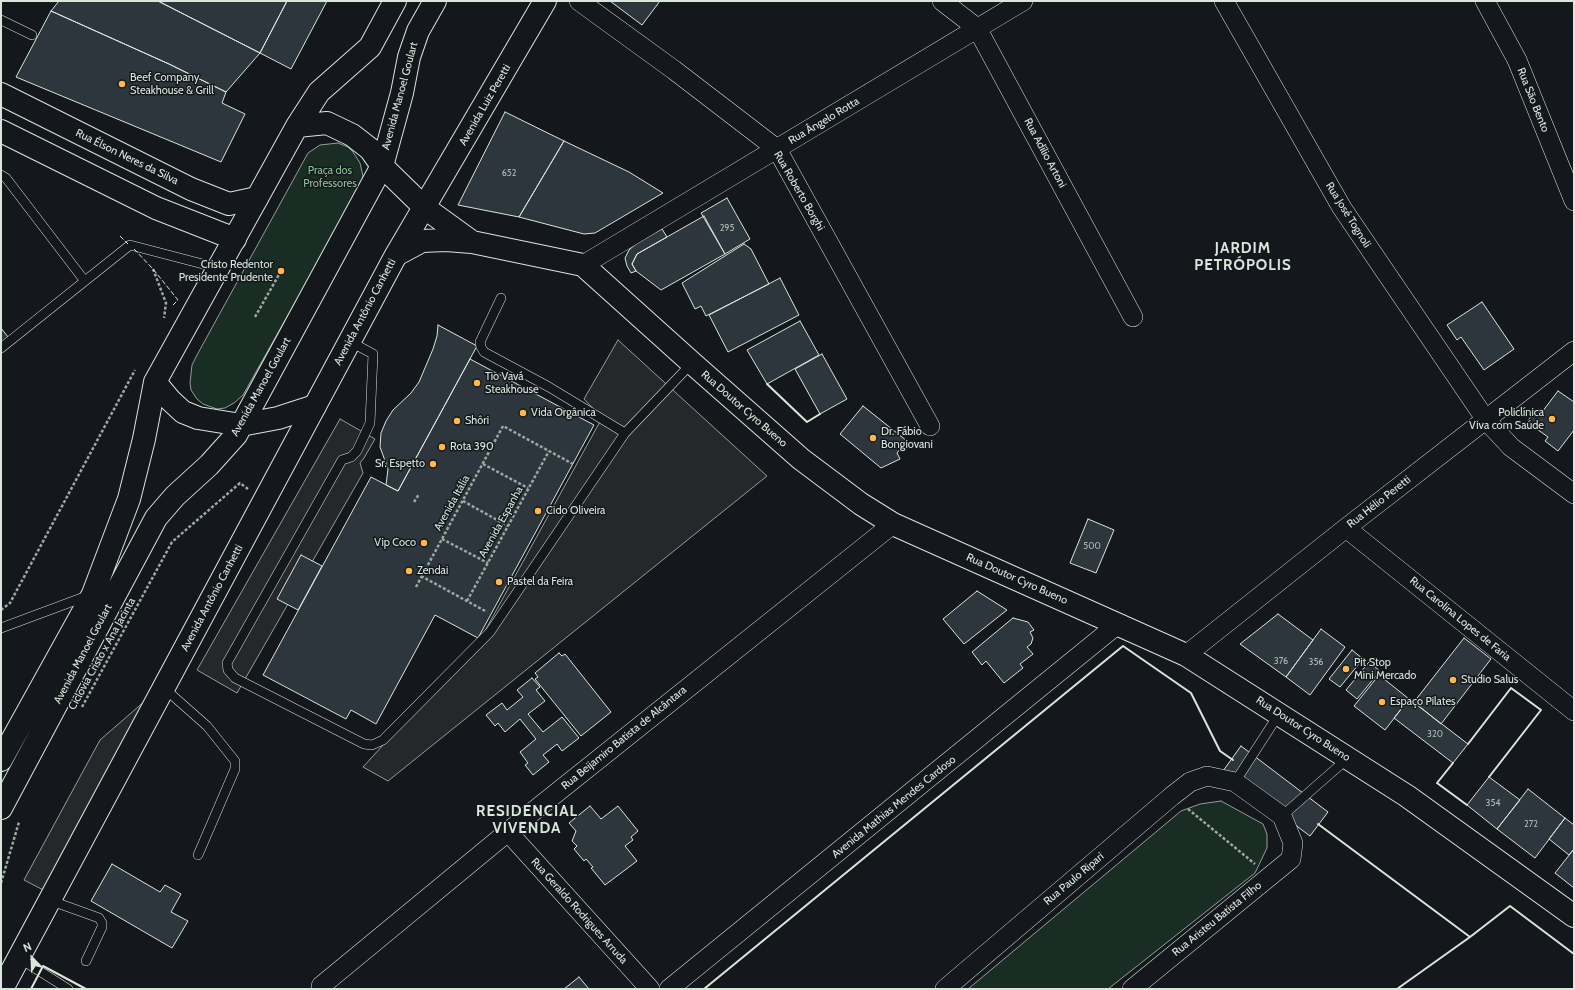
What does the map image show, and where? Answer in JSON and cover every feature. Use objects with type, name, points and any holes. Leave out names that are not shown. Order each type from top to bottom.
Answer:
[{"type":"street","name":"Avenida Manoel Goulart","points":[[1,760],[92,594],[129,500],[144,440],[155,382],[297,126],[320,92],[370,47],[395,1]]},
{"type":"street","name":"Avenida Manoel Goulart","points":[[1,808],[156,518],[175,496],[209,465],[236,435],[382,166],[402,93],[409,57],[418,31],[435,1]]},
{"type":"street","name":"Avenida Luiz Peretti","points":[[425,208],[546,1]]},
{"type":"street","name":"Rua Roberto Borghi","points":[[579,1],[674,70],[776,149],[930,426]]},
{"type":"street","name":"Rua Adílio Artoni","points":[[942,1],[978,28],[1133,317]]},
{"type":"street","name":"Rua Ângelo Rotta","points":[[583,265],[1023,1]]},
{"type":"street","name":"Rua José Tognoli","points":[[1224,1],[1342,208],[1486,420],[1511,447],[1574,494]]},
{"type":"street","name":"Rua São Bento","points":[[1485,1],[1517,60],[1574,202]]},
{"type":"street","name":"Rua Élson Neres da Silva","points":[[1,94],[191,189],[228,204],[258,198]]},
{"type":"street","points":[[29,108],[7,134],[156,208],[235,239]]},
{"type":"street","points":[[297,126],[327,123],[352,135],[370,149],[382,166],[425,208],[472,242]]},
{"type":"street","name":"Avenida Antônio Canhetti","points":[[2,989],[349,341],[396,255],[425,208]]},
{"type":"street","points":[[396,255],[422,241],[446,240],[472,242],[583,265]]},
{"type":"street","name":"Rua Doutor Cyro Bueno","points":[[583,265],[801,459],[861,504],[893,524],[1186,655],[1407,796],[1574,916]]},
{"type":"street","name":"Rua Hélio Peretti","points":[[1186,655],[1346,528],[1574,352]]},
{"type":"street","points":[[155,382],[170,400],[183,412],[198,418],[241,425],[278,418],[315,406]]},
{"type":"street","name":"Rua Beijamiro Batista de Alcântara","points":[[322,988],[508,832],[893,524]]},
{"type":"street","name":"Rua Carolina Lopes de Faria","points":[[1346,528],[1574,711]]},
{"type":"street","name":"Avenida Mathias Mendes Cardoso","points":[[669,989],[1118,624]]},
{"type":"street","name":"Rua Paulo Ripari","points":[[945,989],[1190,782],[1207,776],[1236,782]]},
{"type":"street","points":[[1236,782],[1282,816]]},
{"type":"street","name":"Rua Aristeu Batista Filho","points":[[1132,989],[1291,859],[1293,843],[1282,816]]},
{"type":"street","name":"Rua Geraldo Rodrigues Arruda","points":[[508,832],[650,989]]},
{"type":"lane","points":[[1,20],[32,35]]},
{"type":"lane","points":[[1,175],[6,178],[84,280]]},
{"type":"lane","points":[[1,348],[84,280],[130,245],[218,268]]},
{"type":"lane","points":[[501,298],[480,342],[484,352],[548,387],[625,433]]},
{"type":"lane","points":[[349,341],[373,354],[370,423],[356,451],[351,457],[342,460],[227,663],[228,670],[235,678],[364,744],[372,745],[383,740],[490,632],[625,433],[692,363]]},
{"type":"lane","points":[[1,628],[92,594]]},
{"type":"lane","points":[[164,688],[207,726],[235,761],[235,769],[198,856]]},
{"type":"lane","points":[[1236,782],[1278,714]]},
{"type":"lane","points":[[1282,816],[1348,758]]},
{"type":"lane","points":[[49,900],[99,918],[102,923],[102,927],[86,961]]},
{"type":"lane","points":[[19,958],[68,989]]},
{"type":"path","points":[[154,269],[166,303],[165,317],[161,324]]},
{"type":"path","points":[[254,317],[281,271]]},
{"type":"path","points":[[1,610],[10,603],[138,365]]},
{"type":"path","name":"Avenida Itália","points":[[416,587],[503,426],[549,451]]},
{"type":"path","points":[[549,451],[573,464]]},
{"type":"path","name":"Avenida Espanha","points":[[467,601],[549,451]]},
{"type":"path","points":[[483,464],[528,488]]},
{"type":"path","name":"Ciclovia Cristo x Ana Jacinta","points":[[78,714],[172,542],[240,484],[264,501]]},
{"type":"path","points":[[414,502],[419,494]]},
{"type":"path","points":[[463,501],[508,526]]},
{"type":"path","points":[[442,539],[488,563]]},
{"type":"path","points":[[422,576],[491,614]]},
{"type":"path","points":[[1172,796],[1270,876]]},
{"type":"path","points":[[1,882],[21,817]]},
{"type":"green space","name":"Praça dos Professores","points":[[338,143],[348,147],[360,163],[363,176],[359,189],[243,395],[234,403],[225,408],[217,409],[203,404],[197,399],[191,390],[190,383],[192,365],[197,355],[308,153],[320,145]]},
{"type":"green space","points":[[1221,801],[1263,824],[1267,834],[1267,848],[1255,873],[1108,989],[968,989],[1181,811],[1200,804]]},
{"type":"shaded area","points":[[618,340],[767,476],[388,781],[363,767],[481,638],[602,418],[584,399]]},
{"type":"shaded area","points":[[340,419],[375,439],[360,463],[363,473],[237,693],[197,670]]},
{"type":"shaded area","points":[[161,687],[51,894],[24,880],[100,740]]},
{"type":"building","points":[[59,1],[158,1],[260,53],[226,92],[169,64],[51,11]]},
{"type":"building","points":[[158,1],[287,1],[260,53]]},
{"type":"building","points":[[287,1],[327,1],[291,69],[260,53]]},
{"type":"building","points":[[610,1],[660,1],[642,25]]},
{"type":"building","name":"Beef Company Steakhouse & Grill","points":[[51,11],[169,64],[226,92],[222,103],[245,114],[221,162],[16,77]]},
{"type":"building","points":[[505,112],[564,141],[519,217],[458,205]]},
{"type":"building","points":[[564,141],[629,172],[663,193],[595,233],[584,234],[519,217]]},
{"type":"building","points":[[727,198],[750,239],[725,254],[701,213]]},
{"type":"building","points":[[704,216],[725,254],[661,290],[636,271],[632,264],[637,254]]},
{"type":"building","points":[[662,229],[667,237],[637,254],[632,264],[636,271],[631,273],[625,258],[629,250],[638,242]]},
{"type":"building","points":[[744,244],[751,249],[769,284],[706,316],[701,306],[695,309],[682,283]]},
{"type":"building","points":[[780,278],[799,315],[728,352],[709,315]]},
{"type":"building","points":[[1482,302],[1514,349],[1484,370],[1461,337],[1457,340],[1447,325]]},
{"type":"building","points":[[800,321],[819,355],[767,384],[747,350]]},
{"type":"building","points":[[438,325],[477,346],[398,491],[386,485],[388,469],[380,447],[381,433],[393,410],[411,393],[419,382],[433,349],[437,336]]},
{"type":"building","points":[[1,328],[8,337],[1,343]]},
{"type":"building","points":[[822,354],[847,399],[820,414],[795,369]]},
{"type":"building","points":[[470,359],[594,425],[478,638],[435,615],[376,724],[351,710],[346,719],[263,675],[371,477],[398,491]]},
{"type":"building","name":"Policlínica Viva com Saúde","points":[[1558,391],[1574,402],[1574,430],[1558,451],[1545,441],[1548,437],[1527,422],[1534,412],[1539,416]]},
{"type":"building","name":"Dr. Fábio Bongiovani","points":[[863,406],[907,441],[897,453],[900,459],[881,468],[840,434]]},
{"type":"building","points":[[1088,519],[1114,530],[1096,573],[1070,563]]},
{"type":"building","points":[[301,555],[322,566],[298,610],[277,599]]},
{"type":"building","points":[[977,591],[1007,610],[964,644],[943,619]]},
{"type":"building","points":[[1278,614],[1313,640],[1286,677],[1240,644]]},
{"type":"building","points":[[1013,618],[1028,622],[1034,630],[1030,632],[1033,638],[1031,644],[1027,647],[1033,654],[1020,664],[1023,668],[1004,683],[986,661],[982,665],[972,652]]},
{"type":"building","points":[[1321,629],[1345,647],[1310,695],[1286,677]]},
{"type":"building","name":"Studio Salus","points":[[1464,638],[1491,659],[1441,724],[1414,702]]},
{"type":"building","name":"Pit Stop Mini Mercado","points":[[1352,650],[1363,659],[1340,687],[1329,679]]},
{"type":"building","points":[[559,653],[562,656],[565,654],[611,712],[581,736],[535,679],[538,677],[535,673]]},
{"type":"building","points":[[1369,662],[1380,671],[1357,699],[1346,690]]},
{"type":"building","name":"Espaço Pilates","points":[[1379,675],[1409,699],[1385,730],[1354,706]]},
{"type":"building","points":[[532,678],[540,687],[536,690],[545,701],[528,714],[543,732],[562,717],[579,738],[562,751],[557,744],[543,755],[549,762],[533,775],[525,765],[528,763],[520,752],[536,739],[520,719],[505,732],[498,723],[495,726],[486,715],[502,703],[507,710],[523,697],[517,690]]},
{"type":"building","points":[[1409,699],[1468,744],[1453,763],[1394,718]]},
{"type":"building","points":[[1241,746],[1328,812],[1310,836],[1223,771]]},
{"type":"building","points":[[1489,777],[1520,800],[1497,829],[1467,805]]},
{"type":"building","points":[[1528,789],[1565,818],[1535,858],[1497,829]]},
{"type":"building","points":[[590,806],[601,819],[618,806],[638,831],[631,837],[633,840],[625,846],[637,861],[605,885],[591,868],[593,867],[586,859],[584,861],[574,849],[577,846],[572,841],[576,831],[569,823]]},
{"type":"building","points":[[1565,818],[1574,825],[1574,849],[1569,855],[1549,839]]},
{"type":"building","points":[[1574,849],[1574,888],[1555,873]]},
{"type":"building","points":[[112,864],[160,892],[165,885],[181,894],[171,912],[188,921],[172,948],[91,901]]},
{"type":"building","points":[[579,977],[589,989],[564,989]]},
{"type":"fence","points":[[120,236],[128,244]]},
{"type":"fence","points":[[134,249],[153,269],[178,300],[173,305]]},
{"type":"wall","points":[[767,384],[807,422],[820,414]]},
{"type":"wall","points":[[704,989],[1123,646],[1191,693],[1220,751],[1233,760]]},
{"type":"wall","points":[[1468,744],[1511,688],[1541,710],[1489,777]]},
{"type":"wall","points":[[1453,763],[1437,783],[1467,805]]},
{"type":"wall","points":[[1318,824],[1470,937]]},
{"type":"wall","points":[[1397,989],[1470,937],[1510,906],[1574,954]]},
{"type":"wall","points":[[31,989],[43,966],[86,989]]},
{"type":"place","name":"Beef Company Steakhouse & Grill","points":[[122,84]]},
{"type":"place","name":"Cristo Redentor Presidente Prudente","points":[[281,271]]},
{"type":"place","name":"Tio Vavá Steakhouse","points":[[477,383]]},
{"type":"place","name":"Vida Orgânica","points":[[523,413]]},
{"type":"place","name":"Policlínica Viva com Saúde","points":[[1552,419]]},
{"type":"place","name":"Shôri","points":[[457,421]]},
{"type":"place","name":"Dr. Fábio Bongiovani","points":[[873,438]]},
{"type":"place","name":"Rota 390","points":[[442,447]]},
{"type":"place","name":"Sr. Espetto","points":[[433,464]]},
{"type":"place","name":"Cido Oliveira","points":[[538,511]]},
{"type":"place","name":"Vip Coco","points":[[424,543]]},
{"type":"place","name":"Zendai","points":[[409,571]]},
{"type":"place","name":"Pastel da Feira","points":[[499,582]]},
{"type":"place","name":"Pit Stop Mini Mercado","points":[[1346,669]]},
{"type":"place","name":"Studio Salus","points":[[1453,680]]},
{"type":"place","name":"Espaço Pilates","points":[[1382,702]]},
{"type":"district","name":"JARDIM PETRÓPOLIS","points":[[1243,258]]},
{"type":"district","name":"RESIDENCIAL VIVENDA","points":[[527,820]]}]
